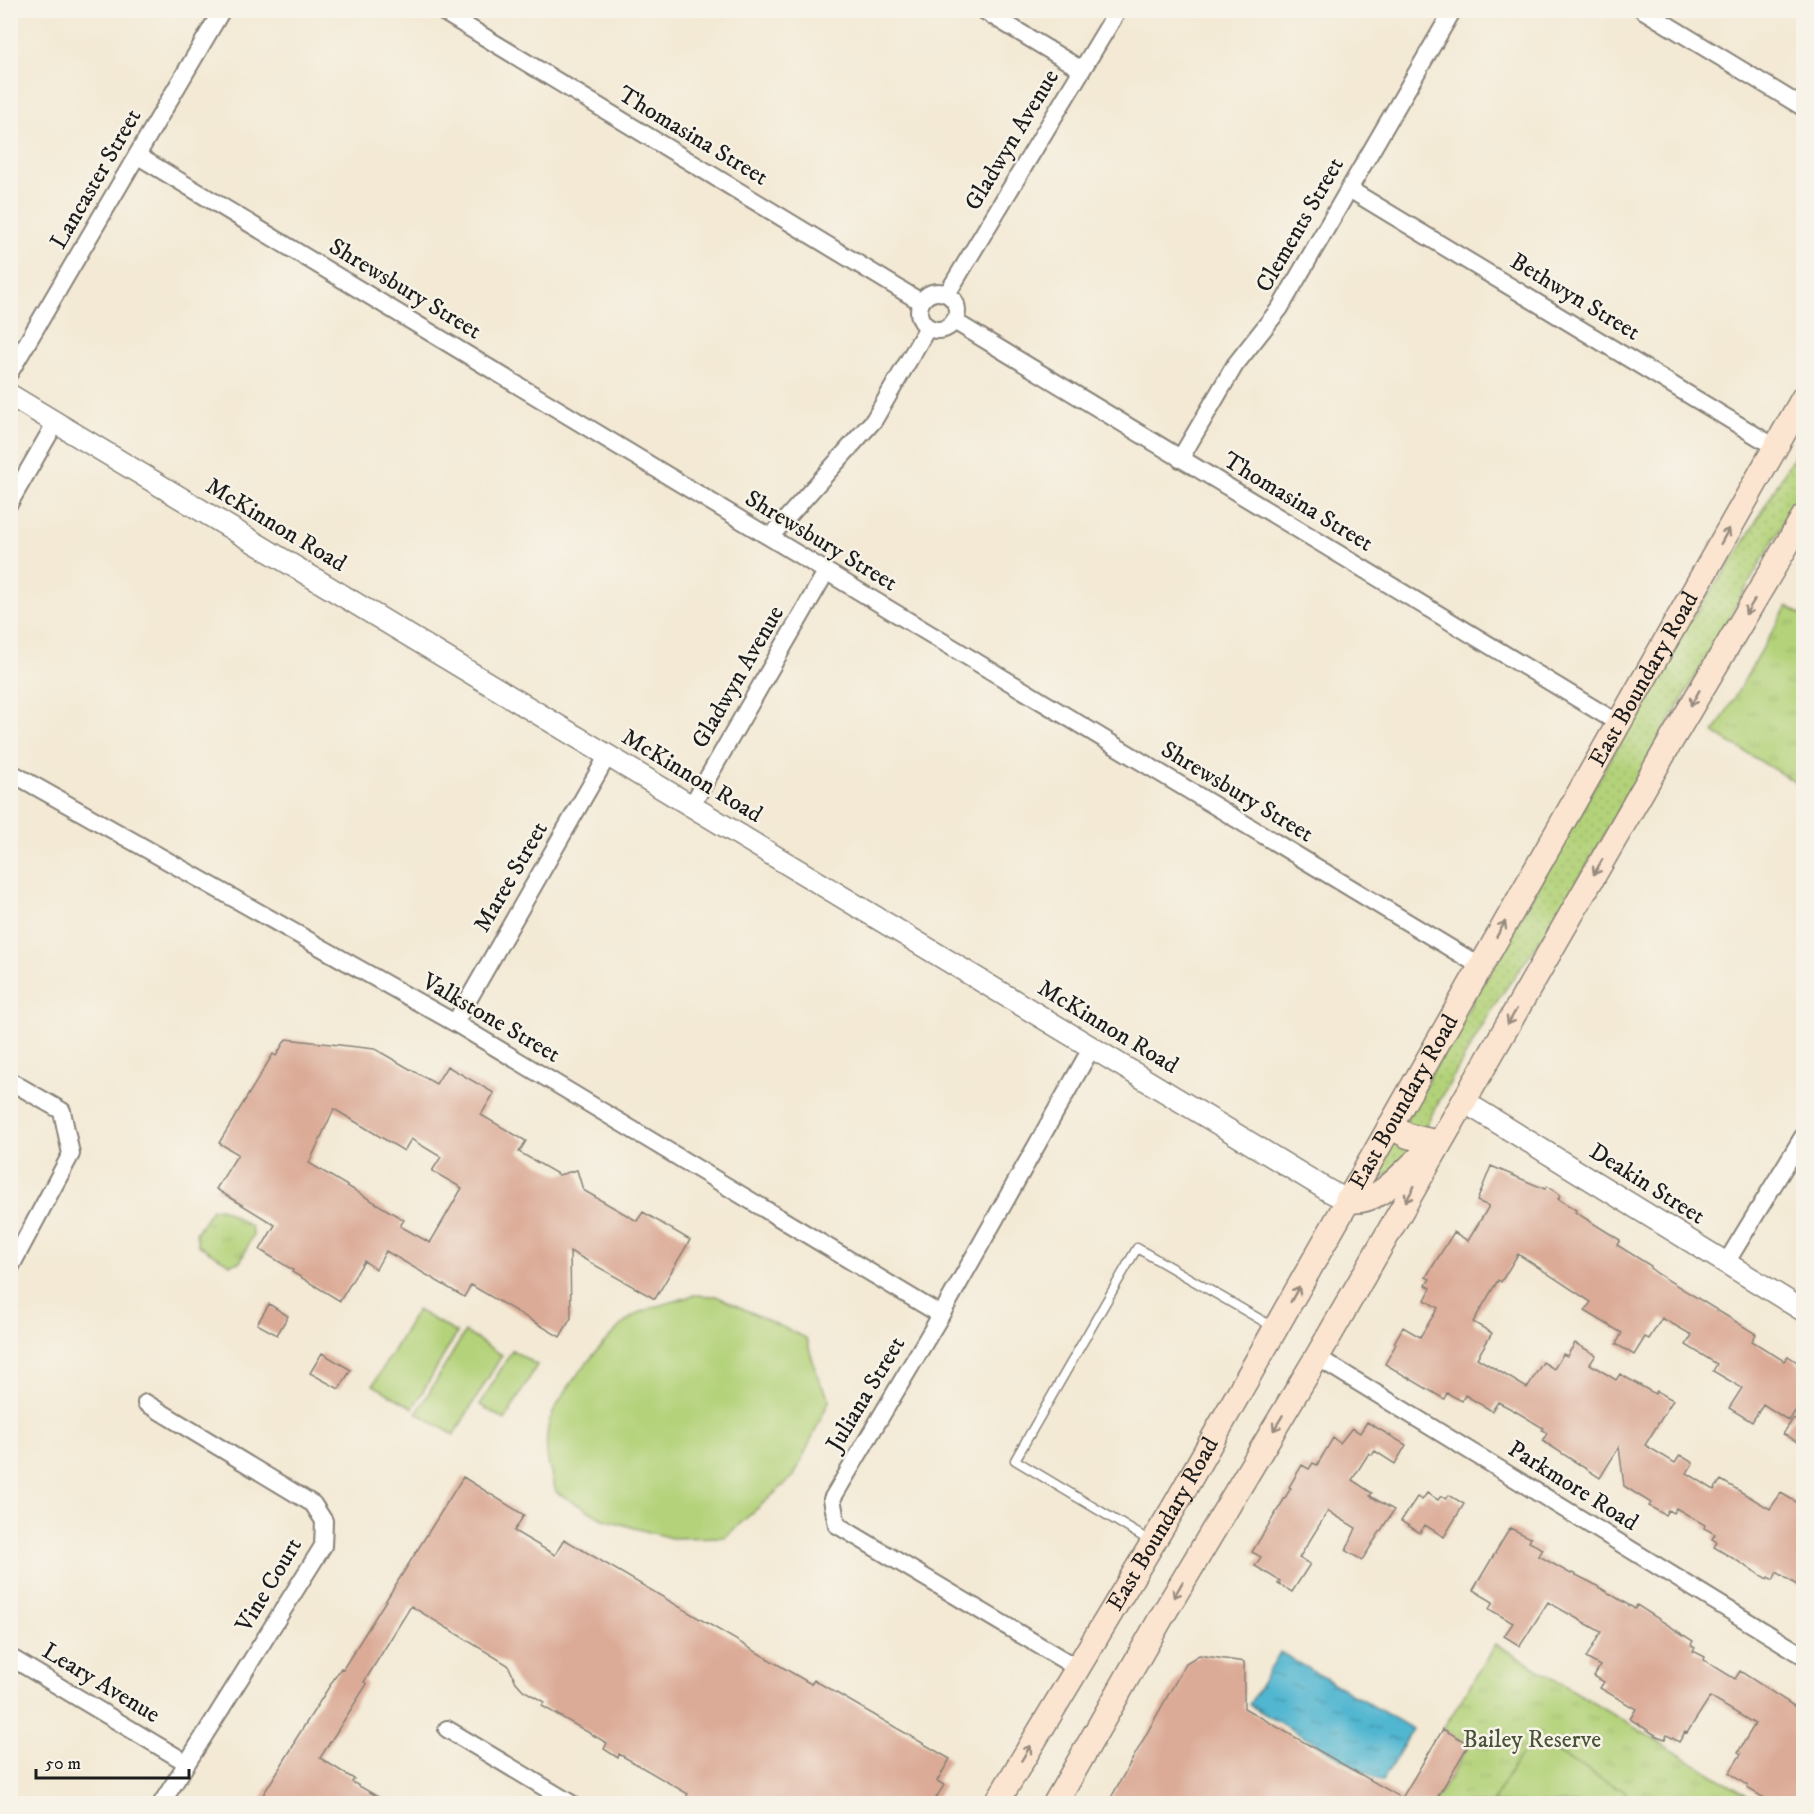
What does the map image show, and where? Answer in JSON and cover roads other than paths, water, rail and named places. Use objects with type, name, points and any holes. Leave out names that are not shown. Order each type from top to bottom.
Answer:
[{"type":"main road","name":"East Boundary Road","points":[[996,1803],[1153,1543],[1803,397]]},
{"type":"main road","name":"East Boundary Road","points":[[1055,1803],[1167,1608],[1317,1357],[1668,746],[1803,516]]},
{"type":"main road","points":[[1389,1126],[1408,1136],[1439,1143]]},
{"type":"main road","points":[[1347,1200],[1364,1200],[1380,1192],[1396,1180],[1414,1161],[1439,1143]]},
{"type":"street","name":"Lancaster Street","points":[[10,372],[222,10]]},
{"type":"street","name":"Thomasina Street","points":[[440,10],[921,302]]},
{"type":"street","points":[[983,10],[1082,70]]},
{"type":"street","name":"Gladwyn Avenue","points":[[947,294],[1118,10]]},
{"type":"street","name":"Clements Street","points":[[1180,459],[1235,365],[1280,308],[1453,10]]},
{"type":"street","points":[[1642,10],[1803,108]]},
{"type":"street","name":"Shrewsbury Street","points":[[138,156],[1480,966]]},
{"type":"street","name":"Bethwyn Street","points":[[1349,189],[1775,447]]},
{"type":"street","points":[[936,291],[947,294],[957,308],[954,321],[940,330],[928,327],[920,318],[921,302],[930,293],[936,291]]},
{"type":"street","name":"Thomasina Street","points":[[954,321],[1618,723]]},
{"type":"street","points":[[770,537],[874,420],[928,327]]},
{"type":"street","name":"McKinnon Road","points":[[10,395],[1347,1200]]},
{"type":"street","points":[[10,502],[56,422]]},
{"type":"street","name":"Gladwyn Avenue","points":[[692,806],[826,572]]},
{"type":"street","name":"Maree Street","points":[[455,1023],[608,755]]},
{"type":"street","name":"Valkstone Street","points":[[10,772],[455,1023],[941,1315]]},
{"type":"street","name":"Juliana Street","points":[[1077,1668],[837,1525],[832,1499],[941,1315],[1092,1047]]},
{"type":"street","points":[[10,1081],[62,1111],[70,1154],[10,1268]]},
{"type":"street","name":"Deakin Street","points":[[1463,1101],[1803,1311]]},
{"type":"street","points":[[1726,1263],[1803,1135]]},
{"type":"street","name":"Parkmore Road","points":[[1317,1357],[1803,1656]]},
{"type":"street","name":"Vine Court","points":[[146,1403],[313,1504],[324,1521],[322,1546],[187,1762]]},
{"type":"street","name":"Leary Avenue","points":[[10,1657],[187,1762]]},
{"type":"street","points":[[447,1729],[573,1803]]},
{"type":"street","points":[[161,1803],[187,1762]]},
{"type":"lane","points":[[1153,1543],[1015,1460],[1137,1248],[1275,1328]]},
{"type":"water","points":[[1280,1652],[1413,1729],[1382,1782],[1249,1705]]},
{"type":"park label","name":"Bailey Reserve","points":[[1532,1740]]}]
